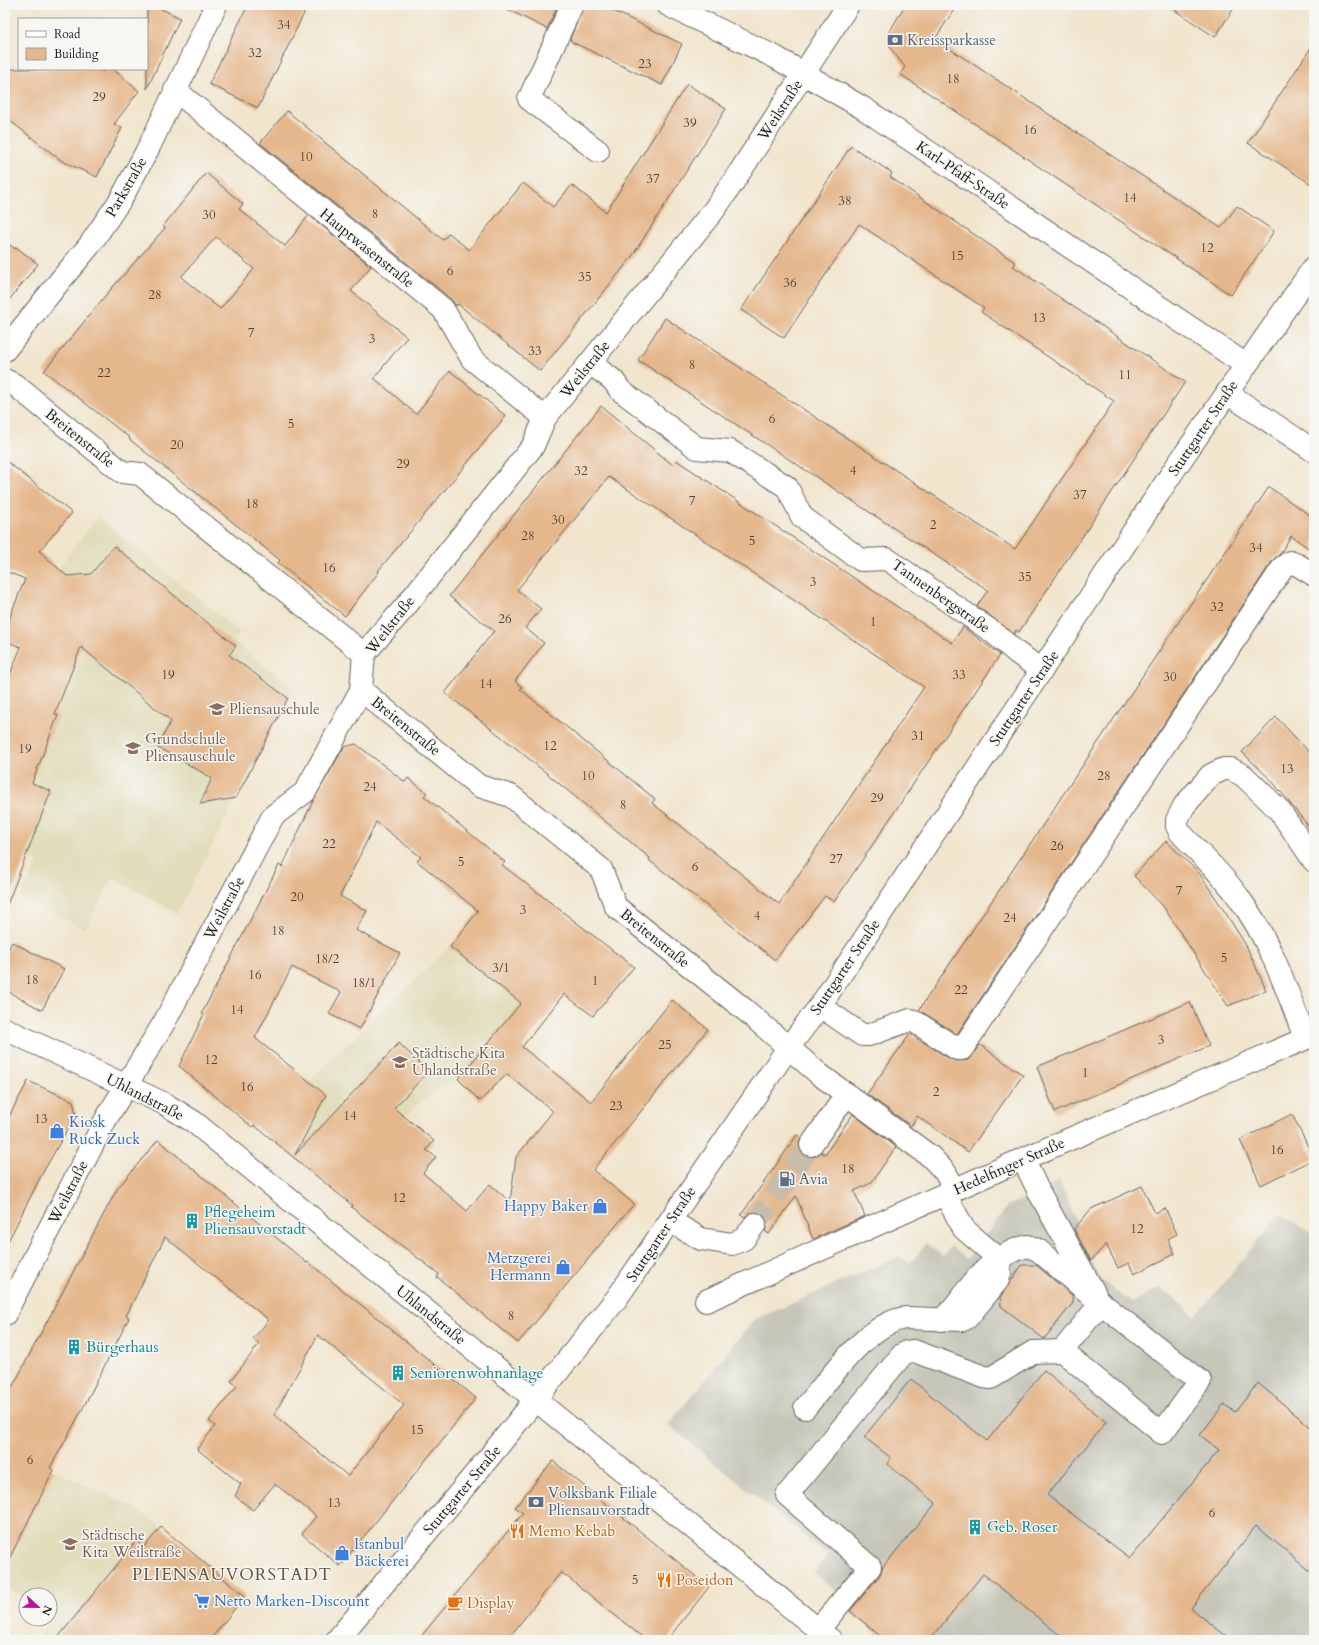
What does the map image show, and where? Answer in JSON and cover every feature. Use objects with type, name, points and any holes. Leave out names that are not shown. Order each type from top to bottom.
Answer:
[{"type":"street","name":"Parkstraße","points":[[5,350],[89,246],[114,211],[136,172],[216,5]]},
{"type":"street","points":[[572,5],[529,99],[598,151]]},
{"type":"street","name":"Karl-Pfaff-Straße","points":[[668,5],[804,72],[921,146],[1246,365]]},
{"type":"street","name":"Weilstraße","points":[[5,1314],[125,1085],[164,1021],[275,812],[305,792],[361,690],[364,654],[405,607],[534,446],[545,418],[714,210],[848,5]]},
{"type":"street","name":"Hauptwasenstraße","points":[[175,90],[443,309],[472,359],[545,418]]},
{"type":"street","name":"Stuttgarter Straße","points":[[337,1640],[617,1298],[788,1048],[820,1006],[1176,467],[1314,266]]},
{"type":"street","name":"Tannenbergstraße","points":[[590,363],[613,380],[620,390],[697,448],[701,450],[726,449],[787,487],[802,517],[861,560],[887,559],[994,633],[1017,654],[1042,670]]},
{"type":"street","name":"Breitenstraße","points":[[5,380],[15,384],[122,472],[140,474],[364,654]]},
{"type":"street","points":[[1227,393],[1314,451]]},
{"type":"street","points":[[820,1006],[866,1036],[910,1020],[914,1021],[955,1048],[962,1049],[1283,567],[1290,562],[1294,563],[1314,575]]},
{"type":"street","name":"Breitenstraße","points":[[361,690],[482,788],[511,796],[601,869],[616,907],[746,1010],[788,1048],[931,1157],[946,1172],[950,1192],[964,1229],[999,1259]]},
{"type":"street","points":[[1310,1036],[1259,928],[1240,898],[1220,873],[1180,832],[1177,826],[1177,820],[1184,806],[1211,775],[1224,769],[1231,769],[1244,776],[1279,810],[1314,861]]},
{"type":"street","name":"Uhlandstraße","points":[[5,1029],[165,1104],[194,1122],[825,1635]]},
{"type":"street","name":"Hedelfinger Straße","points":[[706,1301],[1023,1159],[1310,1036]]},
{"type":"street","points":[[811,1145],[847,1094]]},
{"type":"street","points":[[1023,1159],[1039,1192],[1101,1303]]},
{"type":"street","points":[[670,1221],[701,1239],[732,1244],[744,1239],[755,1224]]},
{"type":"street","points":[[806,1408],[863,1342],[880,1327],[897,1319],[963,1320],[968,1317],[998,1280],[1000,1273],[999,1259],[1023,1247],[1033,1247],[1200,1381],[1162,1434],[1062,1351],[1033,1352],[993,1377],[987,1378],[914,1351],[907,1352],[902,1356],[787,1495],[870,1567],[825,1635]]},
{"type":"street","points":[[1062,1351],[1101,1303]]},
{"type":"shaded area","name":"Grundschule Pliensauschule","points":[[98,517],[240,633],[234,641],[293,688],[177,913],[113,878],[85,929],[21,897],[38,862],[5,845],[5,687],[44,586]]},
{"type":"shaded area","name":"Städtische Kita Uhlandstraße","points":[[450,947],[521,1003],[464,1072],[414,1107],[342,1196],[264,1134],[315,1075]]},
{"type":"shaded area","points":[[1060,1181],[1099,1279],[1132,1303],[1160,1287],[1196,1316],[1280,1214],[1314,1235],[1314,1640],[885,1640],[848,1610],[844,1598],[814,1573],[828,1555],[668,1425],[754,1320],[900,1256],[910,1264],[926,1243],[943,1257],[951,1246],[967,1259],[1008,1206]]},
{"type":"shaded area","name":"Städtische Kita Weilstraße","points":[[5,1446],[59,1473],[135,1507],[161,1527],[145,1547],[136,1541],[56,1640],[44,1640],[40,1637],[45,1627],[58,1627],[58,1587],[18,1587],[18,1594],[5,1588]]},
{"type":"building","points":[[147,5],[153,5],[180,18],[147,89],[148,18]]},
{"type":"building","points":[[248,5],[308,5],[258,108],[209,84]]},
{"type":"building","points":[[499,5],[558,5],[547,29]]},
{"type":"building","points":[[584,5],[601,5],[682,44],[662,85],[572,42],[570,39]]},
{"type":"building","points":[[905,5],[957,5],[935,39],[1221,228],[1237,206],[1274,231],[1231,295],[900,74],[905,67],[891,49],[888,39],[889,33]]},
{"type":"building","points":[[1167,5],[1236,5],[1215,37]]},
{"type":"building","points":[[1314,43],[1314,186],[1248,143]]},
{"type":"building","points":[[5,69],[100,70],[103,72],[104,70],[114,70],[139,91],[114,124],[122,128],[97,177],[62,161],[5,117]]},
{"type":"building","points":[[687,84],[726,109],[631,258],[540,371],[458,304],[456,306],[451,299],[260,143],[287,111],[443,240],[449,233],[469,250],[523,183],[553,207],[572,185],[606,212]]},
{"type":"building","points":[[851,146],[892,173],[890,177],[1016,263],[1013,266],[1185,382],[1019,632],[1016,630],[1014,634],[977,606],[988,590],[638,360],[665,318],[1015,549],[1114,401],[981,312],[984,308],[859,224],[784,338],[741,310]]},
{"type":"building","points":[[206,173],[243,204],[239,209],[285,246],[309,215],[371,266],[351,291],[407,337],[374,378],[416,414],[450,371],[506,416],[378,571],[379,572],[345,616],[278,563],[280,560],[129,439],[130,438],[44,371],[105,296],[165,228],[163,226]],"holes":[[[216,237],[254,269],[220,309],[181,277]]]},
{"type":"building","points":[[5,241],[15,249],[16,247],[38,264],[5,305]]},
{"type":"building","points":[[601,406],[673,465],[676,460],[952,643],[963,627],[1000,655],[834,902],[825,896],[775,960],[649,860],[650,858],[517,749],[445,693],[494,631],[449,596]],"holes":[[[609,477],[924,687],[779,904],[652,803],[655,799],[520,689],[522,687],[515,681],[544,643],[525,628],[541,609],[517,590]]]},
{"type":"building","points":[[5,460],[72,513],[39,551],[67,576],[91,574],[114,546],[236,646],[229,655],[288,698],[236,798],[200,804],[212,778],[157,747],[171,721],[81,647],[55,714],[58,715],[32,783],[51,791],[7,905],[5,905],[5,687],[21,647],[5,641],[5,629],[25,579],[5,571]]},
{"type":"building","points":[[1269,487],[1314,518],[1314,552],[1291,536],[1280,554],[1273,560],[957,1034],[919,1010]]},
{"type":"building","points":[[1276,717],[1314,757],[1314,833],[1272,781],[1242,752]]},
{"type":"building","points":[[356,744],[405,782],[408,778],[427,793],[424,796],[505,862],[502,865],[634,967],[593,1016],[564,994],[522,1047],[591,1102],[672,1000],[708,1029],[593,1170],[634,1204],[518,1343],[437,1277],[439,1274],[351,1207],[352,1205],[254,1125],[252,1127],[179,1066],[204,1014],[202,1013],[279,865],[282,867],[313,801],[344,747]],"holes":[[[376,822],[421,857],[417,861],[478,911],[450,947],[521,1003],[458,1079],[480,1101],[507,1074],[553,1111],[516,1157],[510,1202],[490,1184],[467,1211],[423,1173],[436,1157],[426,1150],[434,1141],[394,1108],[428,1072],[399,1043],[295,1155],[326,1095],[255,1038],[292,967],[341,992],[329,1014],[360,1029],[400,953],[356,930],[367,911],[340,896]]]},
{"type":"building","points":[[1166,841],[1199,873],[1247,947],[1266,990],[1228,1006],[1163,906],[1134,876]]},
{"type":"building","points":[[12,942],[64,969],[42,1010],[5,990],[5,956]]},
{"type":"building","points":[[1190,1002],[1209,1046],[1055,1112],[1037,1067]]},
{"type":"building","points":[[910,1034],[950,1059],[957,1061],[968,1060],[980,1045],[1023,1075],[968,1152],[917,1116],[911,1126],[867,1094]]},
{"type":"building","points":[[28,1081],[73,1101],[76,1114],[41,1176],[5,1247],[5,1124]]},
{"type":"building","points":[[853,1114],[896,1147],[871,1183],[854,1191],[865,1216],[813,1239],[796,1196],[769,1234],[765,1231],[767,1219],[762,1214],[750,1212],[745,1217],[741,1215],[797,1135],[801,1138],[799,1143],[800,1150],[804,1155],[809,1157],[816,1156],[821,1152],[825,1154]]},
{"type":"building","points":[[1292,1114],[1314,1159],[1261,1185],[1240,1140]]},
{"type":"building","points":[[158,1140],[307,1263],[308,1262],[476,1398],[340,1566],[302,1534],[316,1516],[275,1484],[253,1510],[235,1496],[241,1484],[197,1449],[215,1426],[209,1421],[237,1386],[231,1381],[259,1344],[253,1339],[269,1320],[165,1237],[126,1316],[129,1318],[82,1410],[50,1468],[54,1470],[5,1567],[5,1401],[117,1189]],"holes":[[[318,1335],[404,1405],[348,1476],[274,1415]]]},
{"type":"building","points":[[1142,1186],[1155,1213],[1165,1208],[1177,1234],[1168,1239],[1175,1254],[1134,1274],[1129,1263],[1118,1268],[1106,1244],[1091,1261],[1074,1229],[1091,1209]]},
{"type":"building","points":[[1022,1265],[1036,1265],[1072,1295],[1073,1303],[1044,1339],[1001,1306],[1000,1297]]},
{"type":"building","points":[[1044,1370],[1106,1422],[1047,1495],[1130,1558],[1219,1450],[1200,1435],[1224,1404],[1235,1412],[1258,1383],[1314,1430],[1314,1574],[1256,1526],[1191,1608],[1231,1640],[1066,1640],[983,1574],[930,1640],[885,1640],[850,1611],[880,1575],[882,1568],[936,1503],[887,1464],[891,1458],[864,1437],[911,1379],[987,1441]]},
{"type":"building","points":[[553,1461],[709,1587],[667,1640],[646,1640],[561,1572],[507,1640],[418,1640],[523,1513],[515,1507]]},
{"type":"building","points":[[161,1527],[245,1596],[210,1640],[56,1640],[136,1541],[145,1546]]},
{"type":"tunnel","points":[[755,1224],[811,1145]]},
{"type":"place","name":"Kreissparkasse","points":[[895,40]]},
{"type":"place","name":"Pliensauschule","points":[[217,709]]},
{"type":"place","name":"Grundschule Pliensauschule","points":[[133,748]]},
{"type":"place","name":"Städtische Kita Uhlandstraße","points":[[400,1062]]},
{"type":"place","name":"Kiosk Ruck Zuck","points":[[57,1131]]},
{"type":"place","name":"Avia","points":[[787,1179]]},
{"type":"place","name":"Happy Baker","points":[[600,1206]]},
{"type":"place","name":"Pflegeheim Pliensauvorstadt","points":[[192,1221]]},
{"type":"place","name":"Metzgerei Hermann","points":[[563,1267]]},
{"type":"place","name":"Bürgerhaus","points":[[74,1347]]},
{"type":"place","name":"Seniorenwohnanlage","points":[[398,1373]]},
{"type":"place","name":"Volksbank Filiale Pliensauvorstadt","points":[[536,1502]]},
{"type":"place","name":"Geb. Roser","points":[[975,1527]]},
{"type":"place","name":"Memo Kebab","points":[[517,1531]]},
{"type":"place","name":"Städtische Kita Weilstraße","points":[[70,1544]]},
{"type":"place","name":"Istanbul Bäckerei","points":[[342,1553]]},
{"type":"place","name":"Poseidon","points":[[664,1580]]},
{"type":"place","name":"Netto Marken-Discount","points":[[202,1601]]},
{"type":"place","name":"Display","points":[[455,1603]]},
{"type":"district","name":"PLIENSAUVORSTADT","points":[[232,1574]]}]
